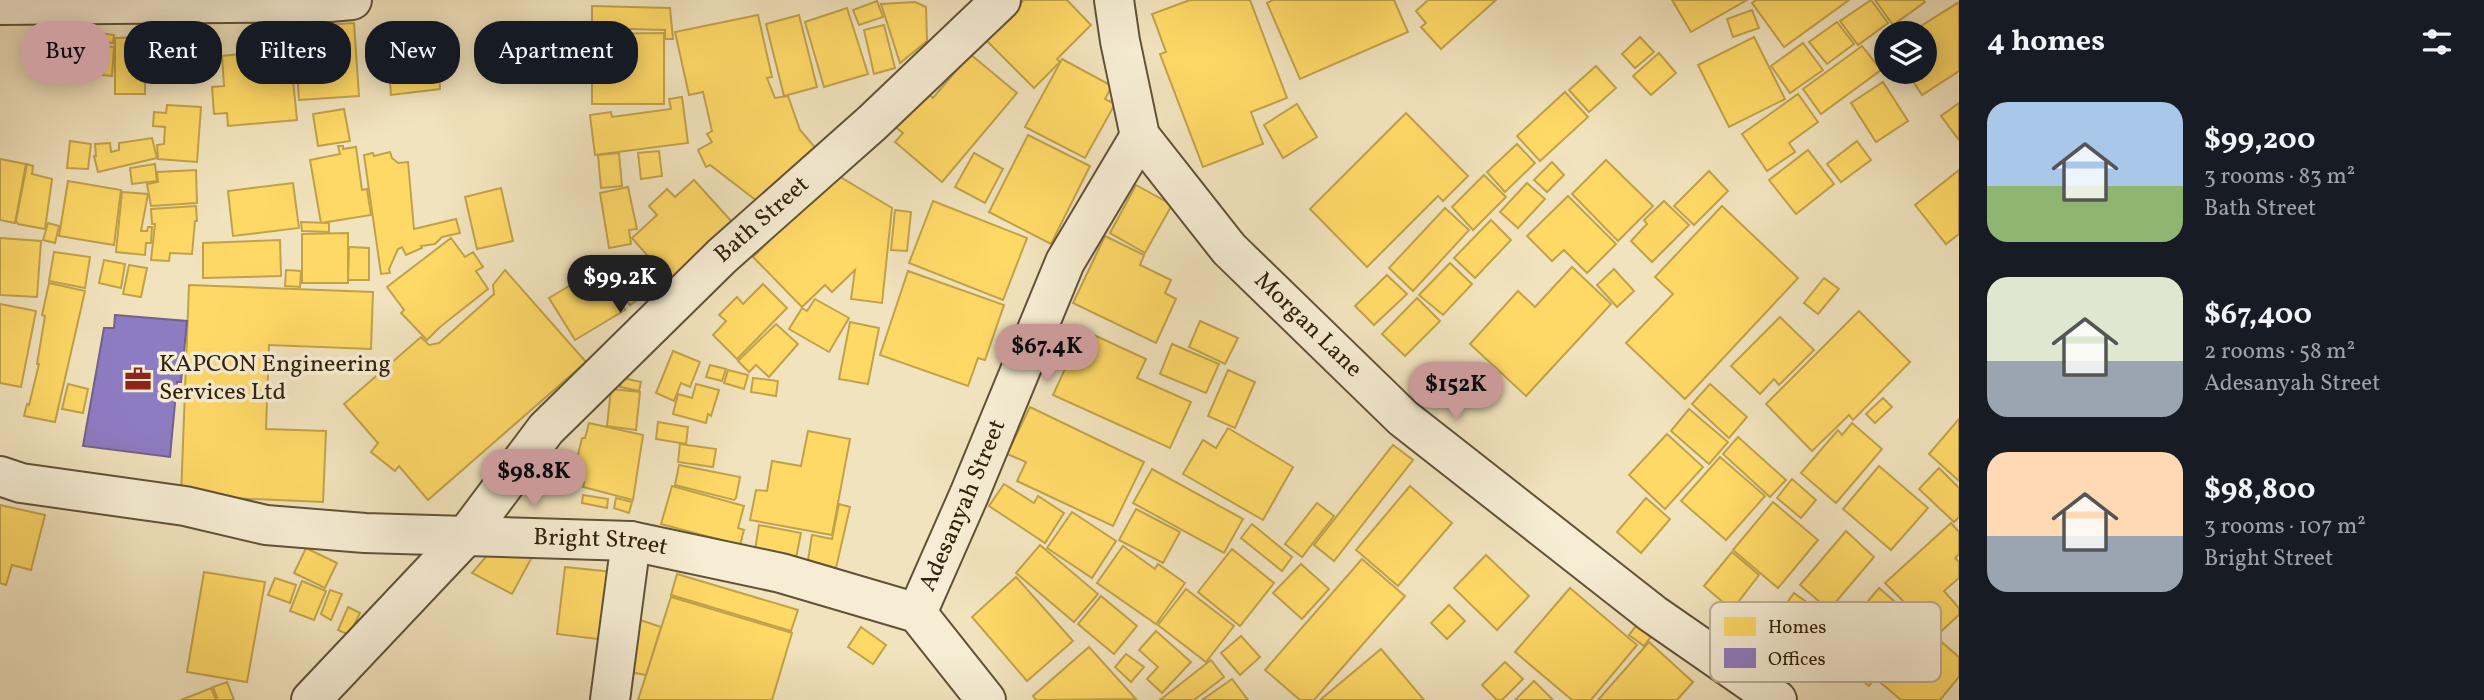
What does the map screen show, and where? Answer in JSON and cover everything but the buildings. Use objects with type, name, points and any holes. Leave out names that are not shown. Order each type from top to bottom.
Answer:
[{"type":"street","points":[[0,5],[352,0]]},
{"type":"street","name":"Bath Street","points":[[311,700],[465,537],[546,429],[722,256],[872,123],[1001,0]]},
{"type":"street","name":"Morgan Lane","points":[[1114,0],[1140,136],[1229,249],[1404,418],[1653,614],[1710,654]]},
{"type":"street","name":"Adesanyah Street","points":[[917,613],[1065,262],[1140,136]]},
{"type":"street","name":"Bright Street","points":[[0,476],[21,483],[185,506],[266,525],[365,533],[631,541],[781,573],[917,613]]},
{"type":"street","points":[[610,700],[631,541]]},
{"type":"street","points":[[917,613],[986,700]]},
{"type":"street","name":"Morgan Lane","points":[[1751,682],[1777,700]]},
{"type":"place","name":"KAPCON Engineering Services Ltd","points":[[138,379]]}]
